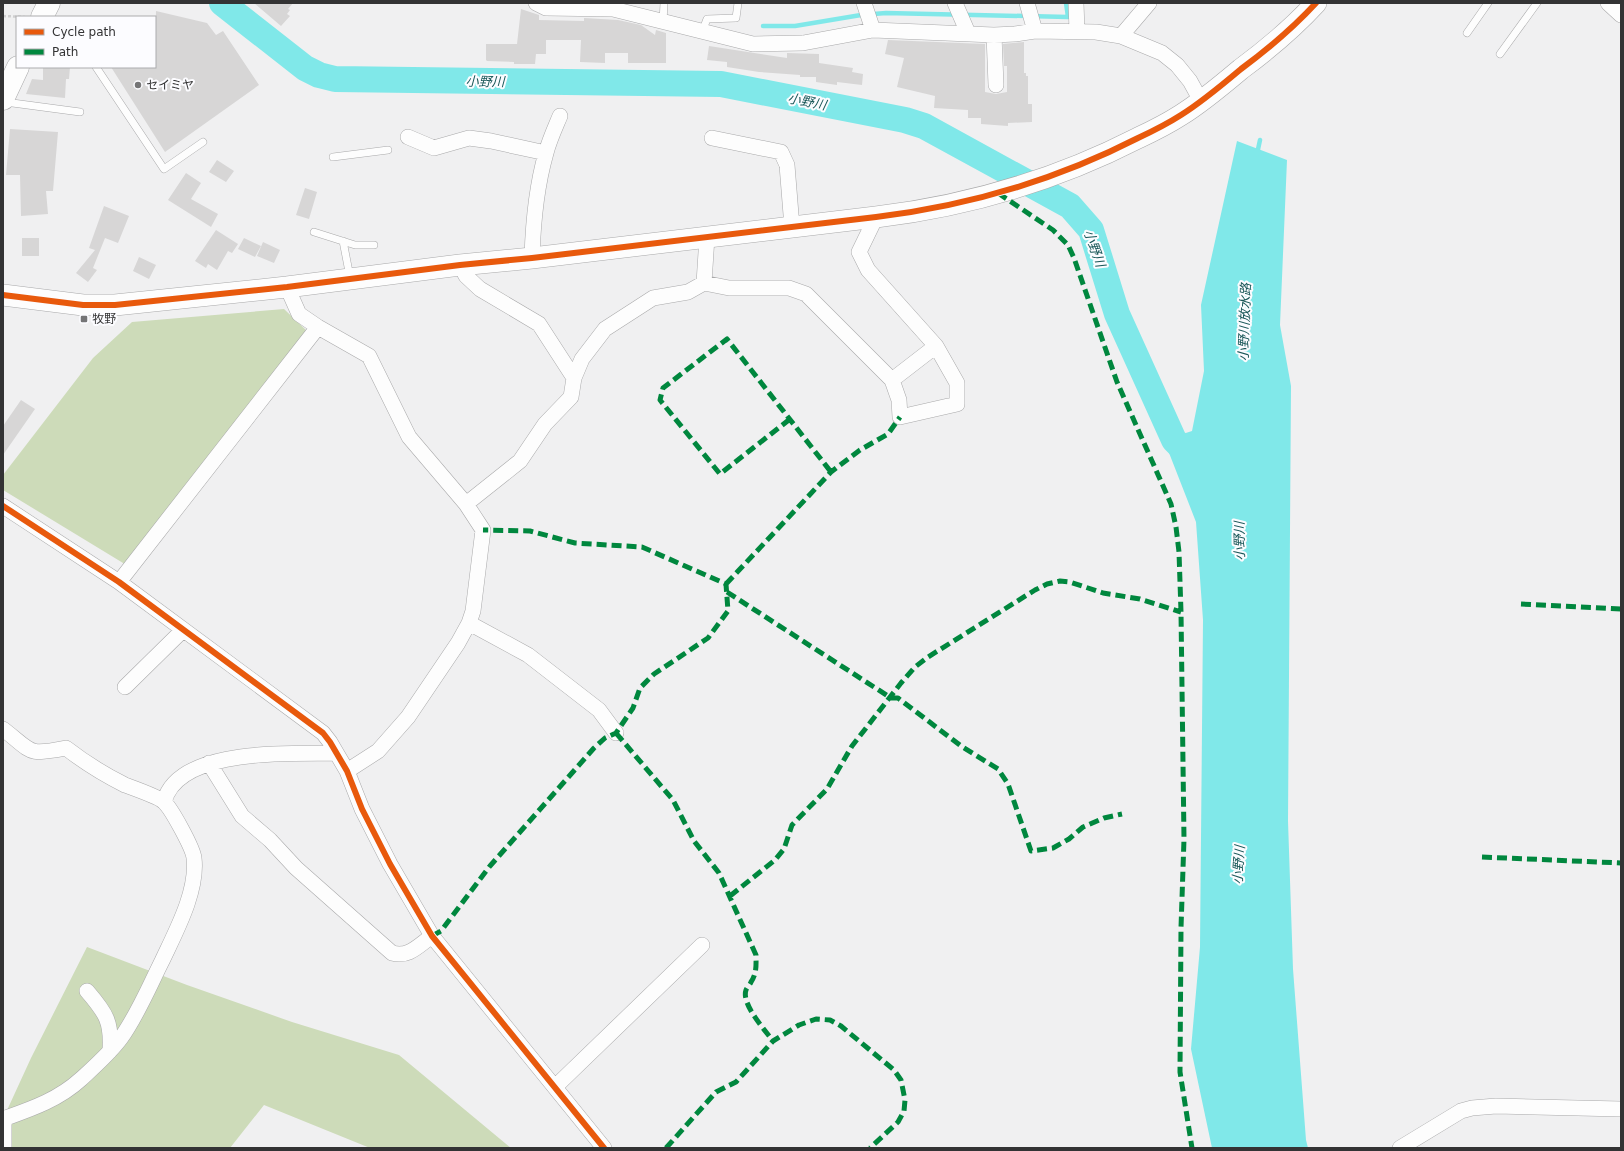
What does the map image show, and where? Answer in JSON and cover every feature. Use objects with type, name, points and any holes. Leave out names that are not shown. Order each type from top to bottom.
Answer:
[{"type":"main road","points":[[42,16],[49,3]]},
{"type":"street","points":[[536,3],[546,8],[612,6],[663,22],[753,44],[803,43],[873,30],[994,35],[1035,31],[1096,32],[1121,36],[1162,54],[1177,65],[1190,81],[1200,101]]},
{"type":"street","points":[[955,3],[968,33]]},
{"type":"street","points":[[1027,3],[1035,31]]},
{"type":"street","points":[[1076,3],[1077,31]]},
{"type":"street","points":[[1121,36],[1149,3]]},
{"type":"street","points":[[3,295],[83,305],[115,305],[287,287],[460,265],[532,258],[707,236],[911,213],[998,194],[1061,173],[1117,149],[1181,115],[1279,39],[1316,3]]},
{"type":"street","points":[[1608,3],[1621,15]]},
{"type":"street","points":[[866,10],[873,30]]},
{"type":"street","points":[[994,35],[996,85]]},
{"type":"street","points":[[532,258],[533,220],[537,196],[546,153],[560,116]]},
{"type":"street","points":[[408,137],[434,148],[470,138],[491,140],[546,153]]},
{"type":"street","points":[[712,138],[781,152],[786,165],[792,227]]},
{"type":"street","points":[[466,504],[520,461],[545,424],[571,397],[574,378],[582,359],[606,329],[652,298],[688,292],[704,283],[729,288],[789,288],[806,294],[892,380],[899,400],[900,417],[957,404],[957,383],[936,346],[868,270],[859,252],[876,217]]},
{"type":"street","points":[[704,283],[707,236]]},
{"type":"street","points":[[460,265],[466,276],[480,289],[539,324],[574,378]]},
{"type":"street","points":[[287,287],[300,314],[318,328],[369,356],[409,438],[466,504],[483,530],[473,611],[469,623],[408,717],[378,751],[347,771]]},
{"type":"street","points":[[119,582],[318,328]]},
{"type":"street","points":[[892,380],[936,346]]},
{"type":"street","points":[[3,506],[119,582],[323,733],[347,771],[362,809],[390,864],[432,936],[604,1148]]},
{"type":"street","points":[[469,623],[528,655],[599,710],[616,733]]},
{"type":"street","points":[[125,686],[183,630]]},
{"type":"street","points":[[3,729],[22,746],[32,752],[46,752],[66,748],[76,756],[123,784],[164,802],[187,839],[194,857],[194,878],[190,894],[176,930],[139,1009],[120,1040],[80,1080],[53,1100],[28,1111],[4,1119],[4,1148]]},
{"type":"street","points":[[164,802],[166,792],[181,776],[209,763],[251,756],[336,753]]},
{"type":"street","points":[[209,763],[242,816],[270,840],[296,868],[392,952],[400,955],[406,954],[432,936]]},
{"type":"street","points":[[555,1088],[702,945]]},
{"type":"street","points":[[87,991],[101,1007],[108,1021],[111,1033],[110,1051]]},
{"type":"street","points":[[1400,1148],[1462,1111],[1472,1108],[1496,1106],[1621,1110]]},
{"type":"lane","points":[[663,22],[664,3]]},
{"type":"lane","points":[[702,32],[707,19],[736,18],[738,3]]},
{"type":"lane","points":[[1467,33],[1488,3]]},
{"type":"lane","points":[[1500,54],[1537,3]]},
{"type":"lane","points":[[97,68],[164,169],[203,142]]},
{"type":"lane","points":[[7,87],[80,112]]},
{"type":"lane","points":[[332,156],[388,150]]},
{"type":"lane","points":[[314,232],[355,245],[374,245]]},
{"type":"lane","points":[[343,241],[350,279]]},
{"type":"path","points":[[3,16],[16,17]]},
{"type":"green space","points":[[284,309],[309,333],[128,566],[3,490],[3,475],[93,358],[132,322]]},
{"type":"green space","points":[[87,947],[187,985],[292,1022],[399,1055],[511,1148],[370,1148],[264,1105],[230,1148],[3,1148],[3,1119],[31,1058]]},
{"type":"water","points":[[1237,141],[1287,160],[1280,325],[1291,386],[1288,821],[1293,969],[1306,1140],[1308,1148],[1212,1148],[1191,1049],[1200,947],[1203,620],[1196,522],[1164,440],[1192,431],[1204,371],[1201,305]]},
{"type":"building","points":[[254,3],[293,3],[288,9],[290,10],[287,14],[290,16],[281,26]]},
{"type":"building","points":[[521,9],[539,15],[539,20],[584,21],[584,18],[618,20],[641,25],[655,35],[656,30],[666,33],[666,63],[628,63],[628,53],[605,53],[605,63],[580,62],[581,40],[546,40],[546,54],[536,54],[535,64],[514,64],[514,62],[487,61],[486,44],[517,44]]},
{"type":"building","points":[[156,11],[207,23],[216,35],[223,31],[259,85],[165,152],[112,68],[156,68]]},
{"type":"building","points":[[888,40],[985,44],[985,92],[996,94],[1007,92],[1007,66],[1004,66],[1003,44],[1024,42],[1024,73],[1028,76],[1028,104],[1032,104],[1032,122],[1008,123],[1008,126],[981,124],[981,118],[968,118],[968,110],[934,108],[935,96],[897,87],[904,58],[885,54]]},
{"type":"building","points":[[709,46],[787,58],[787,53],[819,54],[819,63],[853,68],[852,72],[863,74],[862,85],[837,82],[837,85],[816,82],[816,77],[800,77],[800,75],[759,72],[727,67],[727,62],[707,60]]},
{"type":"building","points":[[43,68],[70,68],[69,79],[66,79],[65,98],[26,94],[32,79],[43,80]]},
{"type":"building","points":[[10,129],[58,132],[53,191],[46,191],[48,214],[21,216],[20,175],[6,175]]},
{"type":"building","points":[[217,160],[234,171],[226,182],[209,172]]},
{"type":"building","points":[[186,173],[201,183],[191,199],[218,214],[211,227],[168,200]]},
{"type":"building","points":[[305,188],[317,192],[309,219],[296,215]]},
{"type":"building","points":[[104,206],[129,216],[118,243],[105,238],[93,268],[97,270],[88,282],[76,273],[95,250],[89,248]]},
{"type":"building","points":[[216,230],[238,244],[232,253],[228,251],[217,270],[208,264],[206,268],[195,261]]},
{"type":"building","points":[[22,238],[39,238],[39,256],[22,256]]},
{"type":"building","points":[[244,238],[261,246],[255,257],[238,249]]},
{"type":"building","points":[[263,242],[280,250],[274,263],[257,256]]},
{"type":"building","points":[[139,257],[156,265],[149,279],[133,271]]},
{"type":"building","points":[[21,400],[35,409],[3,455],[3,426]]},
{"type":"waterway","name":"小野川","points":[[222,3],[305,68],[319,75],[335,79],[721,84],[905,120],[924,126],[1070,206],[1091,230],[1117,314],[1174,440],[1196,462]]},
{"type":"waterway","points":[[763,26],[795,26],[861,15],[886,13],[1068,17],[1066,3]]},
{"type":"waterway","name":"小野川放水路","points":[[1257,154],[1260,140]]},
{"type":"marked path","points":[[998,193],[1053,230],[1068,245],[1074,258],[1117,382],[1171,504],[1176,527],[1179,552],[1181,612],[1184,839],[1181,928],[1180,1072],[1192,1148]]},
{"type":"marked path","points":[[790,419],[720,474],[660,400],[663,388],[727,339],[831,472]]},
{"type":"marked path","points":[[726,584],[831,472],[860,450],[888,434],[900,417]]},
{"type":"marked path","points":[[432,936],[441,931],[490,866],[594,748],[605,738],[616,733],[633,708],[640,688],[654,674],[708,638],[728,611],[726,584],[642,547],[575,543],[530,531],[483,530]]},
{"type":"marked path","points":[[730,896],[775,860],[784,849],[792,825],[827,789],[852,746],[901,683],[915,667],[928,657],[1035,590],[1047,584],[1060,581],[1070,582],[1103,593],[1140,599],[1181,612]]},
{"type":"marked path","points":[[727,592],[891,698],[898,698],[961,746],[998,769],[1008,784],[1031,851],[1053,848],[1069,839],[1083,827],[1104,818],[1122,814]]},
{"type":"marked path","points":[[1521,604],[1621,609]]},
{"type":"marked path","points":[[616,733],[673,800],[694,841],[719,873],[756,955],[756,969],[751,983],[746,990],[745,996],[750,1009],[773,1041]]},
{"type":"marked path","points":[[1482,857],[1621,863]]},
{"type":"marked path","points":[[666,1148],[716,1092],[736,1082],[773,1041],[799,1025],[816,1019],[830,1020],[841,1026],[894,1070],[901,1080],[905,1100],[904,1111],[898,1122],[870,1148]]},
{"type":"cycle path","points":[[3,295],[83,305],[115,305],[287,287],[460,265],[532,258],[876,217],[944,206],[1043,179],[1075,167],[1149,133],[1189,110],[1204,99],[1261,54],[1289,30],[1316,3]]},
{"type":"cycle path","points":[[3,506],[119,582],[323,733],[347,771],[362,809],[390,864],[432,936],[604,1148]]},
{"type":"place","name":"セイミヤ","points":[[138,85]]},
{"type":"place","name":"牧野","points":[[84,319]]}]
